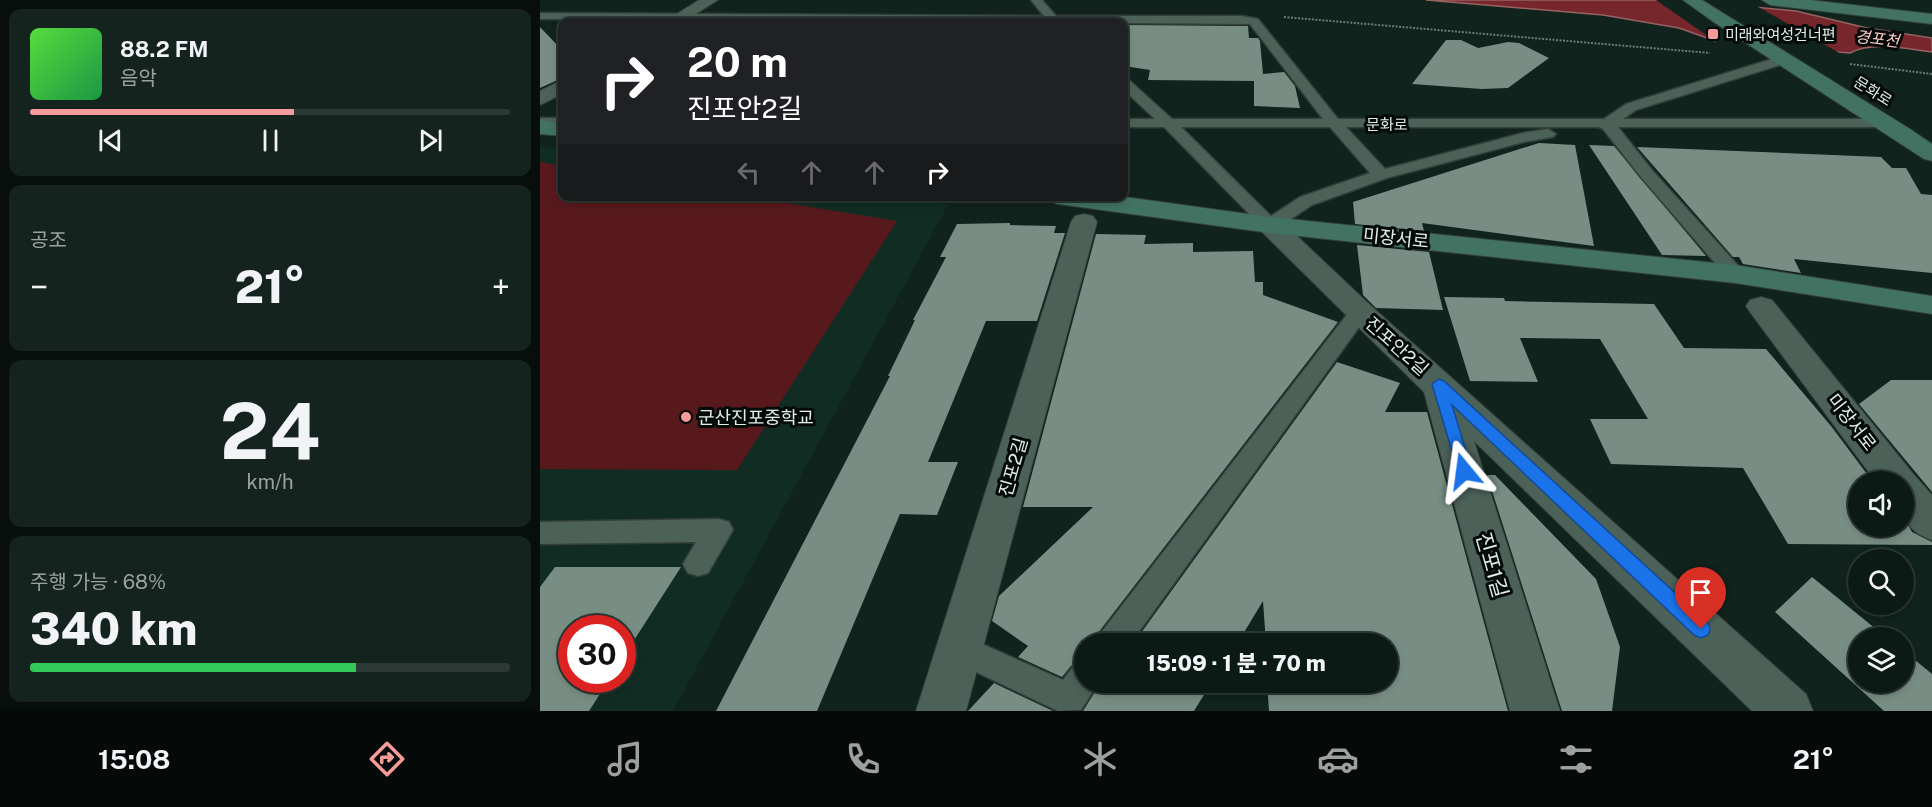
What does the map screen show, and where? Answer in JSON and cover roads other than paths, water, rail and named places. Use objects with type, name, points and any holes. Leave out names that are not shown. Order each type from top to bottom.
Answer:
[{"type":"street","points":[[679,18],[710,0]]},
{"type":"street","name":"문화로","points":[[1690,0],[1775,56],[1887,123],[1932,154]]},
{"type":"street","points":[[1770,0],[1932,19]]},
{"type":"street","points":[[540,99],[558,88]]},
{"type":"street","points":[[540,127],[558,129]]},
{"type":"street","name":"미장서로","points":[[1071,209],[1270,225],[1735,274],[1932,305]]},
{"type":"street","name":"진포2길","points":[[941,711],[960,649],[1071,209]]},
{"type":"street","name":"진포안2길","points":[[1270,225],[1359,312],[1788,711]]},
{"type":"street","name":"미장서로","points":[[1761,306],[1889,471]]},
{"type":"street","name":"진포1길","points":[[1439,384],[1535,711]]},
{"type":"street","points":[[1914,501],[1932,524]]},
{"type":"lane","points":[[1036,0],[1052,18]]},
{"type":"lane","points":[[859,17],[873,6]]},
{"type":"lane","points":[[1169,19],[1185,9]]},
{"type":"lane","points":[[540,16],[608,18]]},
{"type":"lane","points":[[798,18],[908,18]]},
{"type":"lane","points":[[1128,20],[1242,19],[1254,21],[1335,124],[1381,175]]},
{"type":"lane","points":[[1128,87],[1168,123],[1270,225],[1306,201],[1381,175],[1523,138],[1607,124],[1631,107],[1775,56]]},
{"type":"lane","points":[[540,122],[558,122]]},
{"type":"lane","name":"문화로","points":[[1128,123],[1887,123]]},
{"type":"lane","points":[[1607,124],[1646,173],[1735,274]]},
{"type":"lane","points":[[1119,633],[1359,312]]},
{"type":"lane","points":[[540,533],[718,530],[698,564]]},
{"type":"lane","points":[[960,649],[1069,699],[1074,692]]},
{"type":"water","name":"경포천","points":[[1426,0],[1682,0],[1796,11],[1867,28],[1932,38],[1932,52],[1869,47],[1850,53],[1721,43],[1679,28],[1603,15]]},
{"type":"place","name":"미래와여성건너편","points":[[1713,34]]},
{"type":"place","name":"군산진포중학교","points":[[686,417]]}]
